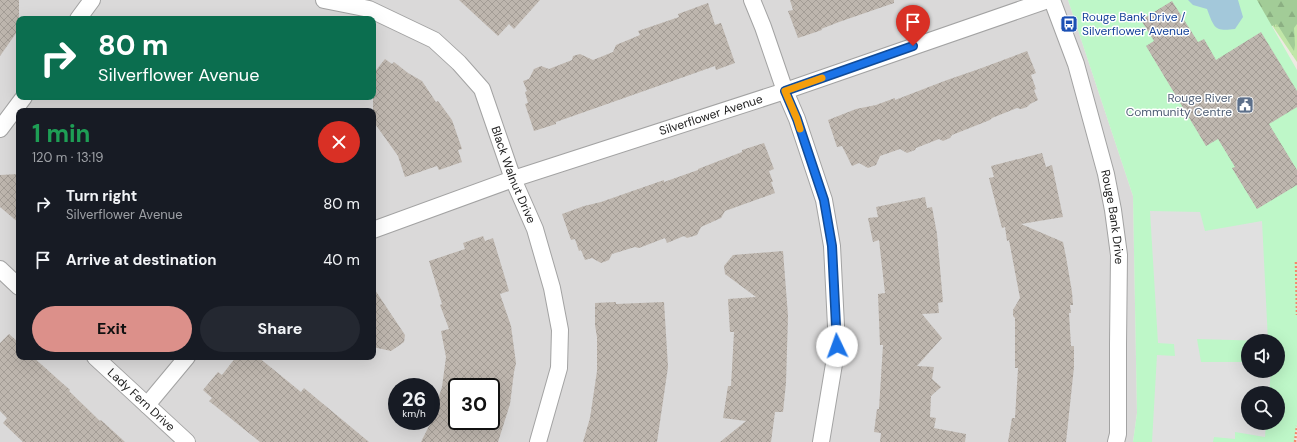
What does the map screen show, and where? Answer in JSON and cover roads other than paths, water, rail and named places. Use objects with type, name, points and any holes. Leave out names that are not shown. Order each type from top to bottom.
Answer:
[{"type":"street","points":[[80,16],[92,0]]},
{"type":"street","name":"Black Walnut Drive","points":[[324,0],[369,9],[434,40],[482,89],[513,179],[535,229],[552,288],[560,330],[559,368],[538,442]]},
{"type":"street","points":[[752,0],[785,91],[797,119],[824,200],[832,246],[837,346],[821,442]]},
{"type":"street","name":"Silverflower Avenue","points":[[376,229],[513,179],[785,91],[1048,0]]},
{"type":"street","name":"Rouge Bank Drive","points":[[1052,0],[1076,64],[1106,174],[1113,210],[1119,255],[1118,434],[1116,442]]},
{"type":"street","points":[[0,129],[22,100]]},
{"type":"street","points":[[0,270],[16,284]]},
{"type":"street","name":"Lady Fern Drive","points":[[98,360],[187,442]]},
{"type":"street","points":[[147,405],[184,360]]},
{"type":"water","points":[[1188,0],[1238,0],[1243,17],[1235,29],[1219,29],[1213,24],[1207,9],[1193,5]]},
{"type":"place","name":"Rouge Bank Drive / Silverflower Avenue","points":[[1069,24]]},
{"type":"place","name":"Rouge River Community Centre","points":[[1245,105]]}]
